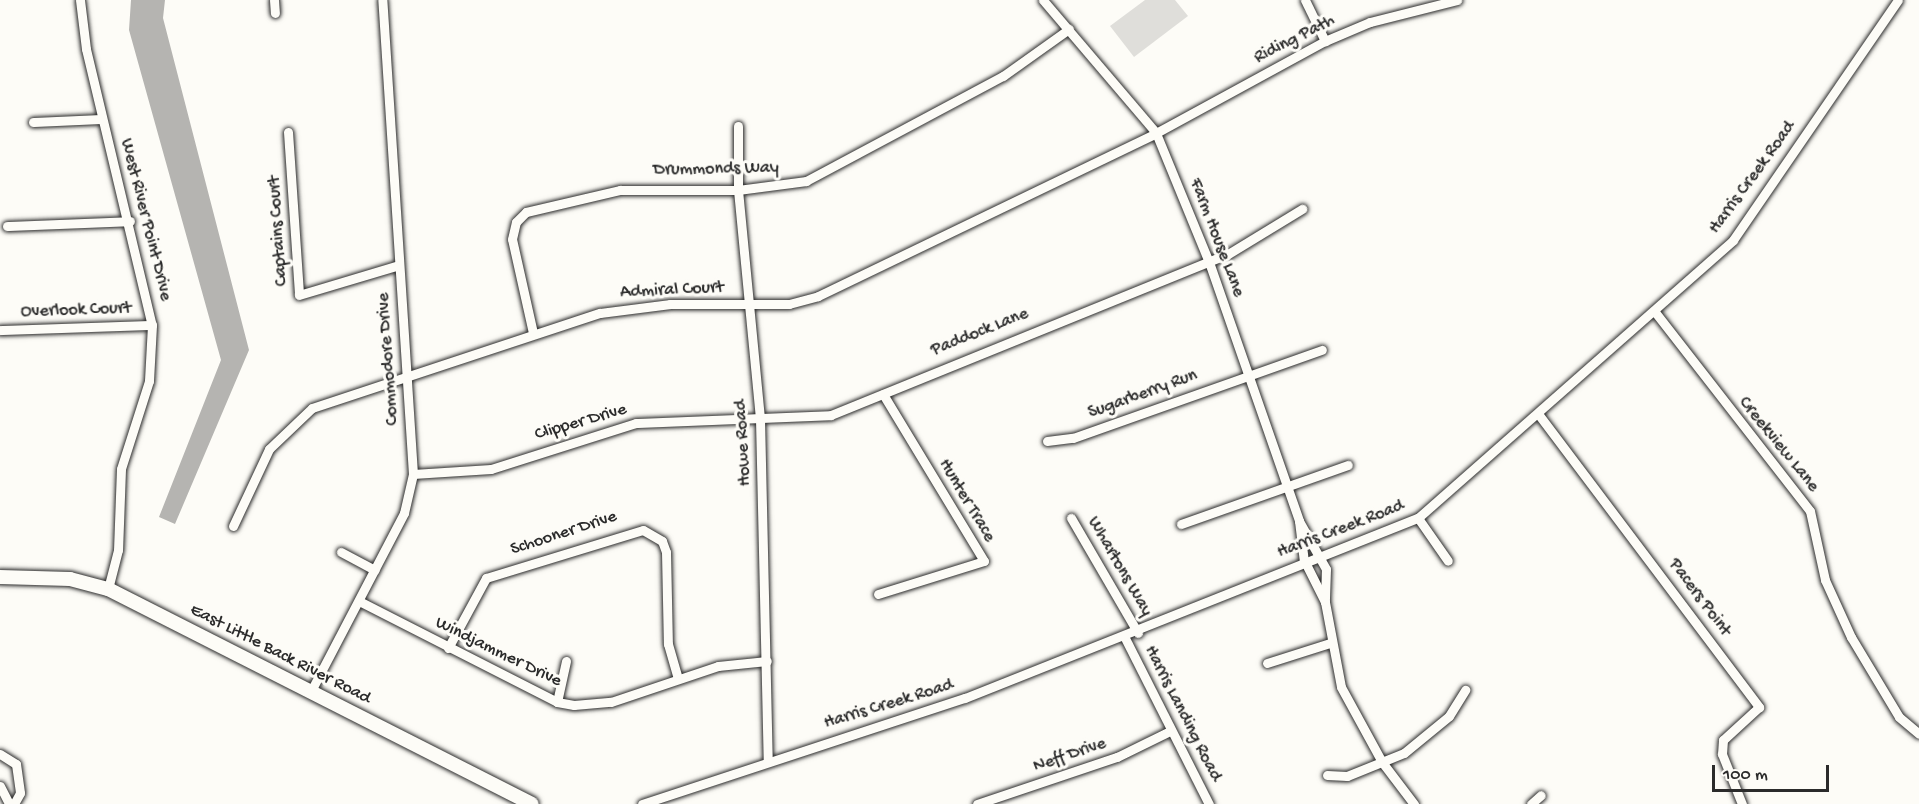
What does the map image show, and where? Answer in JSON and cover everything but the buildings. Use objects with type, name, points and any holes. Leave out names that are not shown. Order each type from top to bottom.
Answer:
[{"type":"street","name":"West River Point Drive","points":[[80,0],[102,119],[129,221],[152,324],[149,381],[121,469],[118,550],[108,589]]},
{"type":"street","points":[[274,0],[275,13]]},
{"type":"street","name":"Commodore Drive","points":[[310,692],[404,513],[413,474],[382,0]]},
{"type":"street","name":"Farm House Lane","points":[[1043,0],[1156,133],[1209,262],[1299,521],[1304,560],[1324,602]]},
{"type":"street","points":[[1305,0],[1325,41]]},
{"type":"street","name":"Riding Path","points":[[1156,133],[1325,41],[1370,22],[1457,0]]},
{"type":"street","name":"Harris Creek Road","points":[[642,804],[768,760],[965,698],[1138,633],[1304,560],[1418,518],[1539,415],[1733,240],[1898,0]]},
{"type":"street","name":"Drummonds Way","points":[[533,333],[512,239],[520,216],[620,190],[775,188],[835,168],[1003,75],[1069,29]]},
{"type":"street","points":[[33,122],[102,119]]},
{"type":"street","name":"Howe Road","points":[[738,126],[738,190],[760,419],[768,661],[768,760]]},
{"type":"street","name":"Captains Court","points":[[288,132],[299,295],[399,265]]},
{"type":"street","name":"Admiral Court","points":[[233,526],[259,465],[295,419],[407,375],[533,333],[622,309],[750,305],[818,296],[1156,133]]},
{"type":"street","name":"Paddock Lane","points":[[760,419],[831,415],[1209,262],[1302,209]]},
{"type":"street","points":[[7,226],[129,221]]},
{"type":"street","name":"Creekview Lane","points":[[1655,312],[1810,511],[1825,580],[1851,637],[1899,717],[1919,734]]},
{"type":"street","name":"Overlook Court","points":[[0,330],[152,324]]},
{"type":"street","name":"Sugarberry Run","points":[[1047,441],[1073,438],[1322,350]]},
{"type":"street","name":"Hunter Trace","points":[[878,594],[984,561],[883,394]]},
{"type":"street","name":"Pacers Point","points":[[1539,415],[1759,707],[1723,740],[1722,754],[1742,804]]},
{"type":"street","name":"Clipper Drive","points":[[413,474],[491,470],[636,423],[760,419]]},
{"type":"street","points":[[1181,524],[1348,465]]},
{"type":"street","name":"Whartons Way","points":[[1071,518],[1138,633]]},
{"type":"street","points":[[1418,518],[1448,561]]},
{"type":"street","name":"Farm House Lane","points":[[1299,521],[1321,554]]},
{"type":"street","name":"Schooner Drive","points":[[448,648],[486,578],[643,530],[662,541],[666,552],[668,644],[678,679]]},
{"type":"street","points":[[341,552],[375,570]]},
{"type":"street","points":[[1321,554],[1329,589],[1324,602],[1330,644],[1348,704],[1382,762],[1414,804]]},
{"type":"street","name":"East Little Back River Road","points":[[0,577],[70,579],[108,589],[532,804]]},
{"type":"street","name":"Windjammer Drive","points":[[359,601],[557,702],[611,702],[738,661],[768,661]]},
{"type":"street","name":"Harris Landing Road","points":[[1125,638],[1170,731],[1209,804]]},
{"type":"street","points":[[1266,663],[1330,644]]},
{"type":"street","points":[[557,702],[566,661]]},
{"type":"street","points":[[1326,775],[1347,776],[1382,762],[1428,736],[1465,690]]},
{"type":"street","name":"Neff Drive","points":[[981,803],[1117,757],[1170,731]]},
{"type":"street","points":[[0,754],[16,764],[20,793],[14,804]]},
{"type":"street","points":[[0,786],[9,804]]},
{"type":"street","points":[[1531,804],[1541,795]]},
{"type":"shaded area","points":[[131,0],[165,0],[163,18],[249,350],[175,524],[159,517],[221,360],[129,30]]},
{"type":"shaded area","points":[[1145,0],[1175,0],[1188,16],[1134,57],[1110,26]]}]
